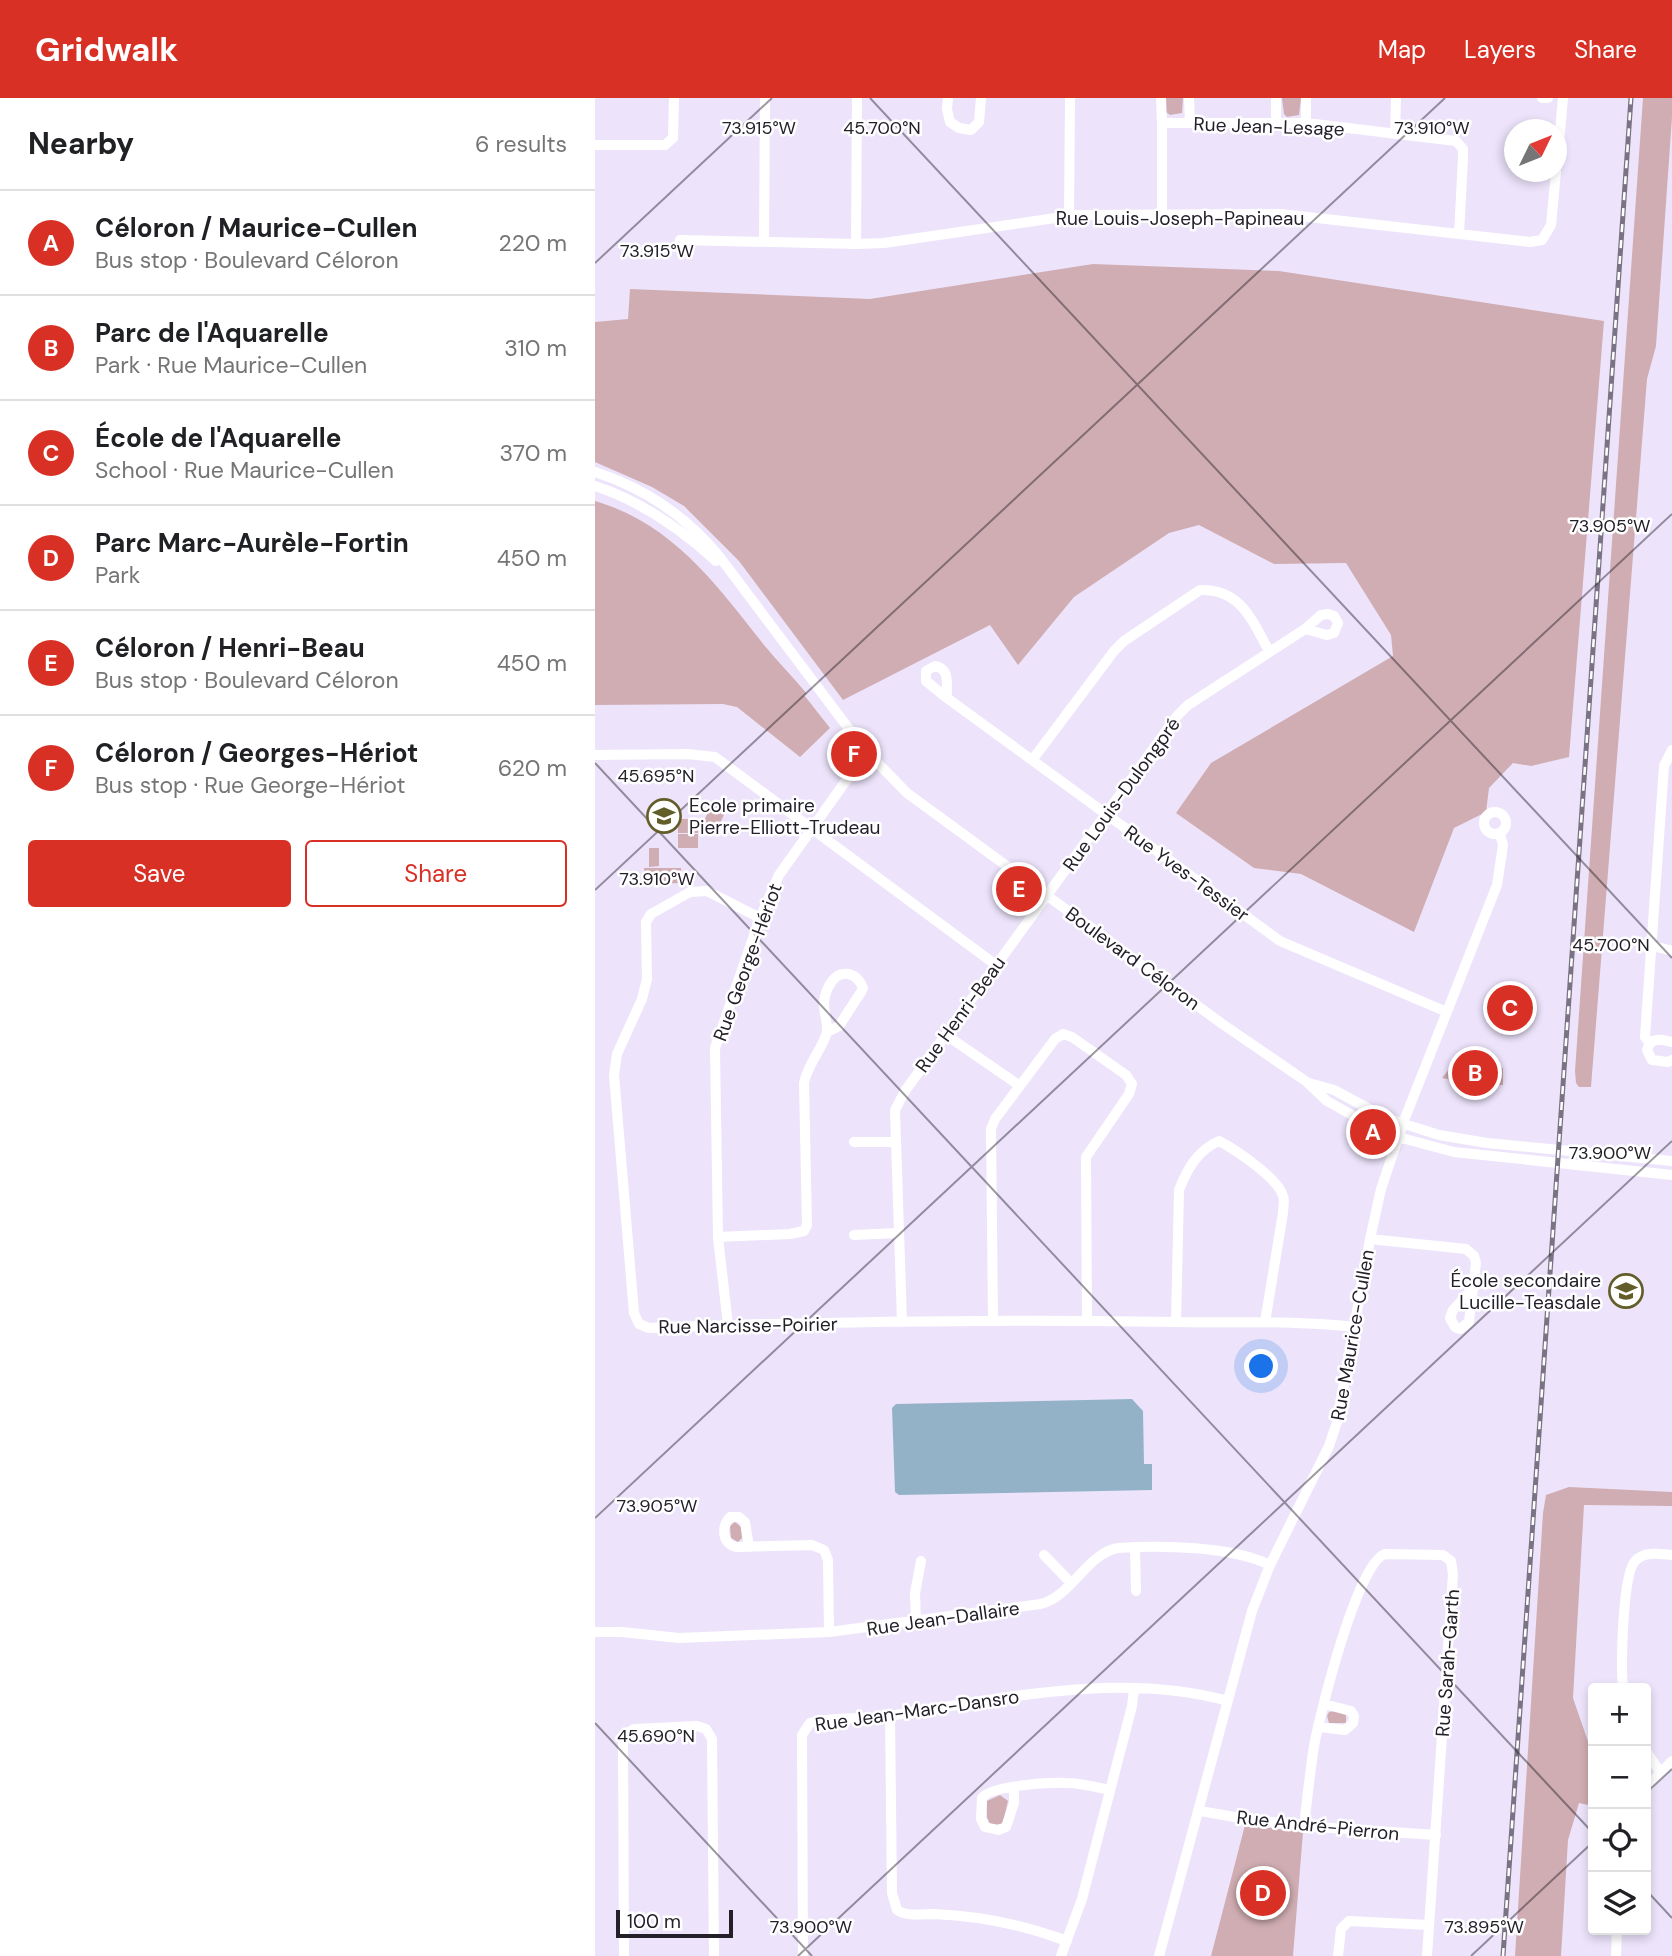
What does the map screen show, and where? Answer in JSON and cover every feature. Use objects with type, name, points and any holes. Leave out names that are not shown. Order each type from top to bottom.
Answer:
[{"type":"street","points":[[595,145],[665,145],[673,138],[674,98]]},
{"type":"street","points":[[764,242],[765,98]]},
{"type":"street","points":[[856,244],[857,98]]},
{"type":"street","points":[[948,98],[950,122],[959,128],[971,130],[979,122],[981,98]]},
{"type":"street","points":[[1069,216],[1070,98]]},
{"type":"street","points":[[1161,98],[1162,215]]},
{"type":"street","points":[[1189,98],[1190,123]]},
{"type":"street","points":[[1276,98],[1276,122]]},
{"type":"street","points":[[1306,98],[1306,123]]},
{"type":"street","points":[[1395,134],[1396,98]]},
{"type":"street","points":[[1542,98],[1548,98]]},
{"type":"street","points":[[1561,119],[1563,98]]},
{"type":"street","name":"Rue Jean-Lesage","points":[[1162,123],[1306,123],[1456,141],[1463,149],[1459,234]]},
{"type":"street","name":"Rue Louis-Joseph-Papineau","points":[[680,240],[884,243],[1069,216],[1280,214],[1530,242],[1542,240],[1551,225],[1555,182]]},
{"type":"street","name":"Boulevard Céloron","points":[[595,472],[640,491],[684,519],[710,545],[869,755],[914,798],[1239,1036],[1307,1082],[1327,1101],[1398,1137],[1434,1147],[1469,1154],[1672,1175]]},
{"type":"street","name":"Boulevard Céloron","points":[[595,486],[637,504],[664,520],[709,555],[738,583]]},
{"type":"street","points":[[1033,760],[1120,645],[1200,590],[1215,590],[1246,609],[1269,652]]},
{"type":"street","name":"Rue Louis-Dulongpré","points":[[1047,895],[1177,716],[1188,705],[1305,629]]},
{"type":"street","name":"Rue Yves-Tessier","points":[[947,698],[1280,941],[1447,1013]]},
{"type":"street","points":[[1650,1043],[1644,1037],[1653,946],[1664,766],[1672,750]]},
{"type":"street","points":[[595,755],[711,756],[996,965]]},
{"type":"street","name":"Rue George-Hériot","points":[[728,1325],[718,1237],[715,1048],[760,918],[779,875],[811,828],[869,755]]},
{"type":"street","name":"Rue Maurice-Cullen","points":[[1159,1956],[1252,1611],[1270,1565],[1334,1434],[1381,1189],[1398,1137],[1497,885],[1503,845],[1500,834]]},
{"type":"street","points":[[1659,847],[1672,851]]},
{"type":"street","name":"Rue Narcisse-Poirier","points":[[760,918],[707,891],[691,892],[652,914],[646,922],[647,979],[642,999],[617,1054],[614,1075],[634,1313],[639,1324],[649,1328],[1087,1319],[1265,1322],[1355,1327]]},
{"type":"street","name":"Rue Henri-Beau","points":[[902,1322],[895,1110],[905,1091],[1047,895]]},
{"type":"street","points":[[1653,946],[1672,951]]},
{"type":"street","points":[[718,1237],[804,1231],[807,1224],[804,1083],[807,1070],[827,1032],[824,1000],[828,990],[836,976],[842,973],[852,975],[863,988],[839,1026],[827,1032]]},
{"type":"street","points":[[993,1321],[991,1129],[995,1119],[1055,1039],[1063,1034],[1072,1037],[1126,1075],[1132,1084],[1129,1094],[1086,1157],[1087,1319]]},
{"type":"street","points":[[946,1035],[1020,1086]]},
{"type":"street","points":[[1650,1043],[1659,1039],[1672,1042]]},
{"type":"street","points":[[1650,1043],[1647,1054],[1652,1060],[1672,1060]]},
{"type":"street","name":"Boulevard Céloron","points":[[1307,1082],[1334,1090],[1370,1111],[1440,1135],[1477,1142],[1672,1161]]},
{"type":"street","points":[[1176,1322],[1179,1190],[1186,1172],[1206,1147],[1219,1141],[1274,1182],[1283,1196],[1283,1213],[1265,1322]]},
{"type":"street","points":[[854,1142],[896,1142]]},
{"type":"street","points":[[854,1235],[897,1233]]},
{"type":"street","points":[[1370,1239],[1466,1249],[1474,1256],[1476,1263],[1472,1289]]},
{"type":"street","points":[[748,1547],[812,1545],[824,1550],[828,1560],[829,1632]]},
{"type":"street","points":[[1136,1548],[1136,1591]]},
{"type":"street","name":"Rue Jean-Dallaire","points":[[595,1632],[628,1632],[679,1638],[829,1632],[1045,1603],[1110,1550],[1136,1548],[1225,1552],[1270,1565]]},
{"type":"street","name":"Rue Sarah-Garth","points":[[1304,1826],[1324,1703],[1349,1617],[1375,1559],[1385,1554],[1440,1554],[1453,1566],[1454,1574],[1427,1956]]},
{"type":"street","points":[[1623,1683],[1621,1665],[1629,1572],[1637,1558],[1647,1554],[1672,1555]]},
{"type":"street","points":[[1044,1555],[1070,1583]]},
{"type":"street","points":[[916,1621],[915,1593],[921,1561]]},
{"type":"street","points":[[1061,1956],[1082,1899],[1132,1706],[1134,1689]]},
{"type":"street","name":"Rue Jean-Marc-Dansro","points":[[803,1956],[802,1732],[807,1724],[890,1716],[1057,1691],[1182,1690],[1228,1700]]},
{"type":"street","points":[[1319,1727],[1345,1730],[1353,1723],[1354,1716],[1351,1712],[1324,1703]]},
{"type":"street","points":[[890,1716],[892,1893],[897,1910],[905,1914],[954,1915],[993,1920],[1067,1941]]},
{"type":"street","points":[[624,1956],[622,1740],[634,1729],[697,1726],[706,1729],[712,1739],[714,1956]]},
{"type":"street","points":[[1651,1758],[1660,1772]]},
{"type":"street","points":[[1651,1782],[1672,1761]]},
{"type":"street","points":[[1014,1788],[1062,1783],[1109,1790]]},
{"type":"street","name":"Rue André-Pierron","points":[[1200,1811],[1304,1826],[1436,1835]]},
{"type":"street","points":[[1338,1956],[1341,1929],[1349,1921],[1429,1925]]},
{"type":"street","points":[[1616,1956],[1617,1935]]},
{"type":"shaded area","points":[[1165,98],[1183,98],[1182,113],[1170,115],[1166,112]]},
{"type":"shaded area","points":[[1282,98],[1301,98],[1299,115],[1287,117],[1284,114]]},
{"type":"shaded area","points":[[1643,98],[1672,98],[1672,117],[1656,346],[1647,379],[1591,1087],[1579,1087],[1575,1071]]},
{"type":"shaded area","points":[[1093,264],[1279,271],[1604,321],[1569,757],[1531,766],[1513,763],[1489,788],[1486,812],[1454,828],[1414,932],[1301,874],[1254,868],[1176,813],[1211,763],[1393,656],[1391,635],[1346,563],[1274,564],[1199,525],[1169,533],[1074,597],[1018,665],[990,625],[843,700],[739,561],[684,506],[652,487],[595,462],[595,322],[628,319],[630,289],[870,299]]},
{"type":"shaded area","points":[[595,501],[623,511],[648,525],[691,559],[807,694],[804,695],[830,728],[800,757],[737,707],[723,704],[595,705]]},
{"type":"shaded area","points":[[713,800],[728,806],[716,832],[702,826]]},
{"type":"shaded area","points":[[678,819],[698,819],[698,833],[678,833]]},
{"type":"shaded area","points":[[678,834],[698,834],[698,848],[678,848]]},
{"type":"shaded area","points":[[649,848],[659,848],[659,866],[649,867]]},
{"type":"shaded area","points":[[644,868],[681,868],[681,883],[645,884]]},
{"type":"shaded area","points":[[1456,1061],[1503,1068],[1503,1085],[1478,1085],[1442,1078]]},
{"type":"shaded area","points":[[1569,1487],[1672,1492],[1672,1506],[1584,1505],[1573,1698],[1588,1742],[1588,1805],[1579,1803],[1568,1840],[1561,1956],[1515,1956],[1543,1513],[1546,1495]]},
{"type":"shaded area","points":[[735,1522],[741,1527],[742,1538],[738,1542],[731,1538],[730,1526]]},
{"type":"shaded area","points":[[1334,1711],[1346,1715],[1346,1723],[1329,1723],[1327,1716]]},
{"type":"shaded area","points":[[1000,1795],[1008,1801],[1003,1822],[999,1825],[990,1824],[987,1801]]},
{"type":"shaded area","points":[[1245,1825],[1303,1832],[1293,1956],[1211,1956]]},
{"type":"water","points":[[1132,1399],[1143,1411],[1144,1464],[1152,1464],[1152,1490],[899,1495],[895,1492],[892,1408],[896,1404]]},
{"type":"railway","points":[[1503,1956],[1631,98]]},
{"type":"place","name":"Céloron / Georges-Hériot","points":[[854,754]]},
{"type":"place","name":"Ecole primaire Pierre-Elliott-Trudeau","points":[[664,816]]},
{"type":"place","name":"Céloron / Henri-Beau","points":[[1019,889]]},
{"type":"place","name":"École de l'Aquarelle","points":[[1510,1008]]},
{"type":"place","name":"Parc de l'Aquarelle","points":[[1475,1073]]},
{"type":"place","name":"Céloron / Maurice-Cullen","points":[[1373,1132]]},
{"type":"place","name":"École secondaire Lucille-Teasdale","points":[[1626,1291]]},
{"type":"place","name":"Parc Marc-Aurèle-Fortin","points":[[1263,1893]]}]
